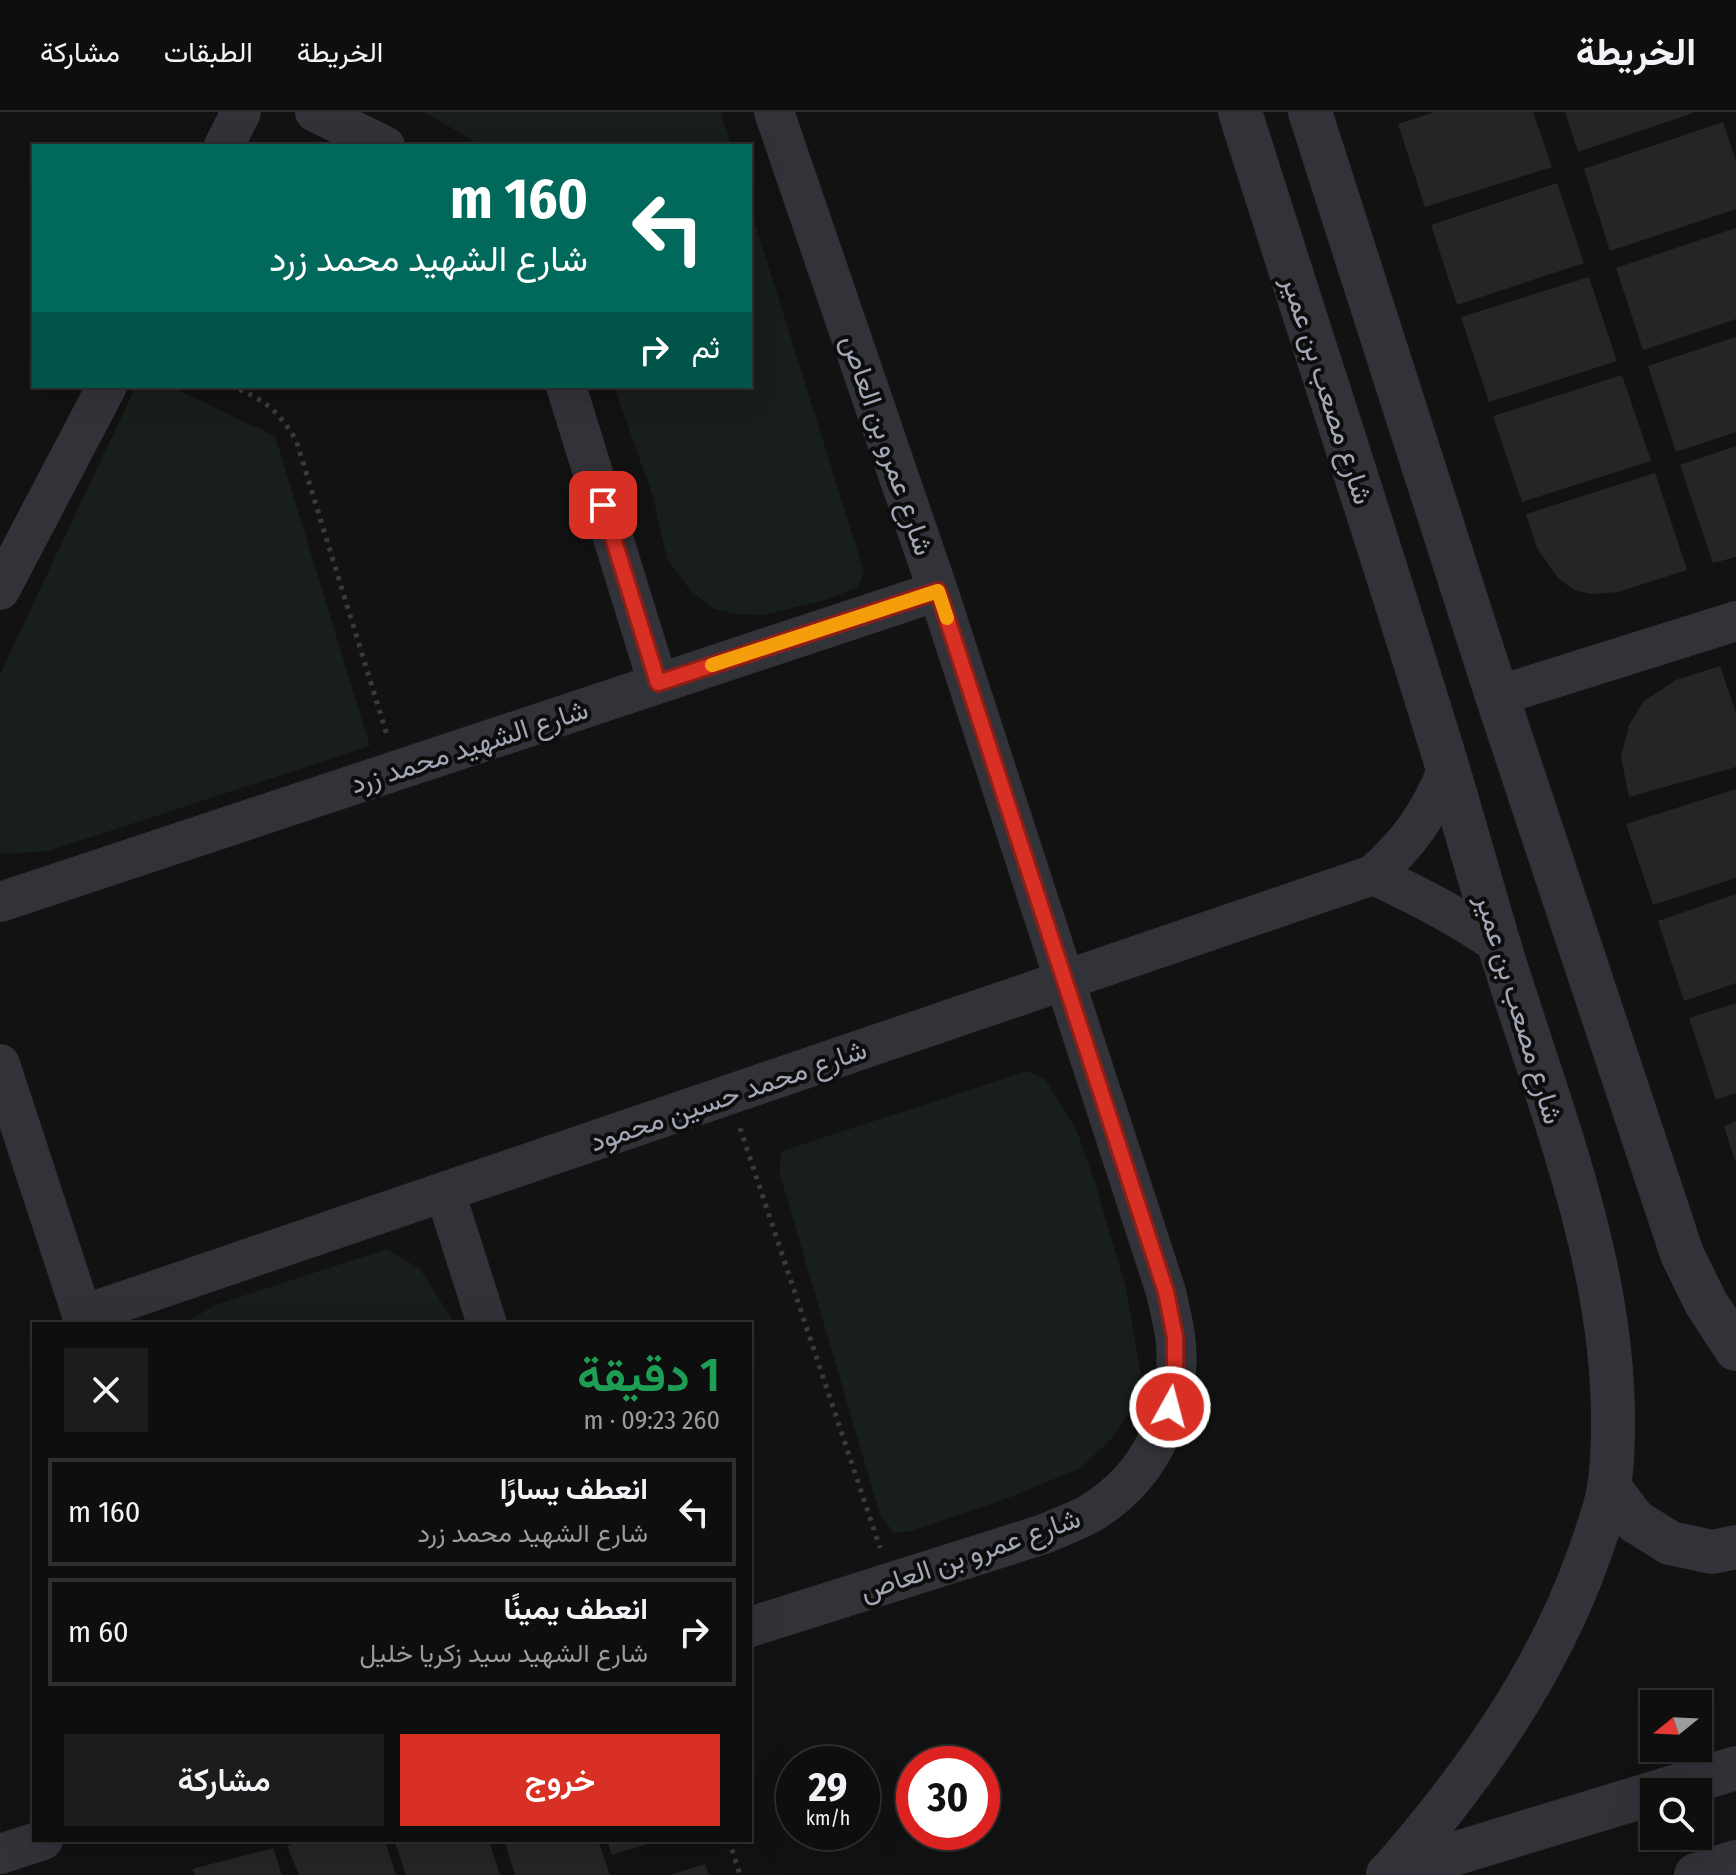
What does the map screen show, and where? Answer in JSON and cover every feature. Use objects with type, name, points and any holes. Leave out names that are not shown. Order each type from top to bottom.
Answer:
[{"type":"street","points":[[225,144],[241,112]]},
{"type":"street","points":[[315,112],[381,144]]},
{"type":"street","name":"شارع عمرو بن العاص","points":[[752,1626],[1044,1534],[1090,1513],[1119,1492],[1142,1469],[1159,1441],[1170,1407],[1175,1374],[1175,1337],[1166,1292],[938,591],[774,112]]},
{"type":"street","name":"شارع مصعب بن عمير","points":[[1240,112],[1448,769],[1587,1223],[1600,1282],[1613,1388],[1609,1487],[1579,1582],[1530,1683],[1498,1734],[1428,1829],[1387,1874]]},
{"type":"street","points":[[1310,112],[1497,696],[1682,1254],[1706,1303],[1736,1349]]},
{"type":"street","points":[[0,590],[106,388]]},
{"type":"street","points":[[567,388],[658,683]]},
{"type":"street","name":"شارع الشهيد محمد زرد","points":[[0,902],[938,591]]},
{"type":"street","points":[[1497,696],[1736,621]]},
{"type":"street","name":"شارع محمد حسين محمود","points":[[84,1320],[445,1192],[1373,875],[1418,828],[1435,800],[1448,769]]},
{"type":"street","points":[[1373,875],[1439,906],[1500,945]]},
{"type":"street","points":[[0,1064],[84,1320]]},
{"type":"street","points":[[445,1192],[486,1322]]},
{"type":"street","points":[[1609,1487],[1635,1521],[1670,1543],[1712,1552],[1736,1547]]},
{"type":"street","points":[[1702,1778],[1736,1768]]},
{"type":"street","points":[[1387,1874],[1640,1797]]},
{"type":"street","points":[[0,1854],[37,1842]]},
{"type":"street","points":[[1696,1875],[1736,1862]]},
{"type":"path","points":[[234,388],[267,404],[284,420],[296,440],[398,770]]},
{"type":"path","points":[[728,1095],[892,1583]]},
{"type":"path","points":[[730,1842],[740,1875]]},
{"type":"shaded area","points":[[424,112],[721,112],[730,144],[479,144]]},
{"type":"shaded area","points":[[752,213],[864,572],[858,587],[825,600],[764,615],[735,614],[712,608],[690,590],[667,559],[653,497],[615,388],[752,388]]},
{"type":"shaded area","points":[[135,388],[173,388],[275,436],[370,746],[49,851],[3,854],[0,852],[0,674]]},
{"type":"shaded area","points":[[1027,1071],[1045,1079],[1077,1131],[1126,1288],[1142,1381],[1131,1410],[1112,1438],[1081,1468],[1013,1496],[912,1531],[894,1533],[880,1515],[779,1171],[782,1151]]},
{"type":"shaded area","points":[[387,1249],[420,1269],[454,1322],[187,1322],[215,1305]]},
{"type":"building","points":[[1435,112],[1533,112],[1552,167],[1425,207],[1398,124]]},
{"type":"building","points":[[1565,112],[1693,112],[1693,113],[1578,152]]},
{"type":"building","points":[[1723,122],[1736,161],[1736,209],[1610,251],[1584,169]]},
{"type":"building","points":[[1557,183],[1584,263],[1457,305],[1431,225]]},
{"type":"building","points":[[1736,228],[1736,319],[1643,350],[1616,268]]},
{"type":"building","points":[[1589,277],[1617,361],[1489,402],[1461,317]]},
{"type":"building","points":[[1736,337],[1736,432],[1676,452],[1648,366]]},
{"type":"building","points":[[1622,375],[1651,461],[1522,502],[1493,416]]},
{"type":"building","points":[[1736,446],[1736,557],[1713,563],[1680,465]]},
{"type":"building","points":[[1655,473],[1687,570],[1618,592],[1591,594],[1574,590],[1559,579],[1537,548],[1526,514]]},
{"type":"building","points":[[1720,666],[1736,713],[1736,767],[1629,797],[1621,757],[1629,725],[1644,701],[1676,680]]},
{"type":"building","points":[[1736,789],[1736,878],[1653,905],[1626,824]]},
{"type":"building","points":[[1736,894],[1736,983],[1684,1001],[1658,921]]},
{"type":"building","points":[[1736,1003],[1736,1093],[1716,1100],[1689,1018]]},
{"type":"building","points":[[1736,1121],[1736,1161],[1735,1161],[1724,1126]]},
{"type":"building","points":[[300,1842],[386,1842],[396,1875],[299,1875],[287,1846]]},
{"type":"building","points":[[395,1842],[490,1842],[500,1875],[406,1875]]},
{"type":"building","points":[[505,1842],[599,1842],[610,1875],[515,1875]]},
{"type":"building","points":[[608,1842],[653,1842],[612,1855]]},
{"type":"building","points":[[273,1848],[282,1875],[195,1875],[192,1869]]},
{"type":"building","points":[[705,1864],[709,1875],[673,1875],[673,1874]]},
{"type":"slow traffic","points":[[712,665],[938,591],[947,618]]},
{"type":"route","points":[[603,505],[658,683],[938,591],[1166,1292],[1175,1337],[1175,1374],[1170,1407]]}]
